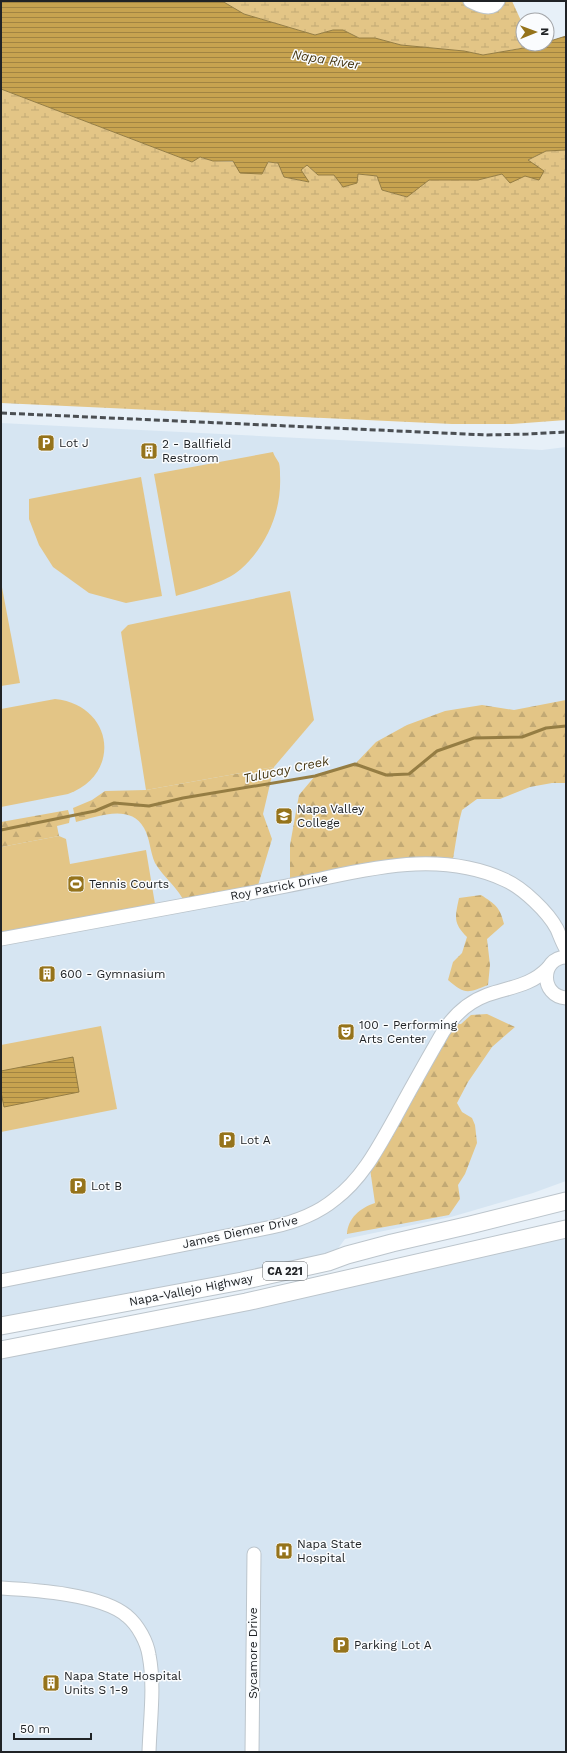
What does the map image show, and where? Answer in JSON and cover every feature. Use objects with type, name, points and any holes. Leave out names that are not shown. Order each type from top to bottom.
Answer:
[{"type":"main road","name":"Napa-Vallejo Highway","points":[[1,1326],[191,1291],[297,1269],[328,1262],[347,1255],[392,1243],[470,1225],[566,1200]]},
{"type":"main road","name":"Napa-Vallejo Highway","points":[[1,1350],[246,1302],[566,1229]]},
{"type":"street","points":[[470,1],[480,6],[489,7],[497,4],[498,1]]},
{"type":"street","name":"Roy Patrick Drive","points":[[1,939],[276,888],[360,870],[411,863],[452,865],[506,880],[523,891],[540,907],[556,928],[566,949]]},
{"type":"street","name":"Roy Patrick Drive","points":[[545,914],[554,942],[551,965],[546,979],[548,986],[561,998]]},
{"type":"street","name":"James Diemer Drive","points":[[1,1281],[277,1226],[302,1219],[324,1208],[346,1190],[362,1172],[378,1147],[443,1032],[463,1008],[484,996],[532,981],[541,975],[559,958],[566,957]]},
{"type":"street","name":"James Diemer Drive","points":[[513,988],[534,986],[544,988],[561,998]]},
{"type":"street","name":"Sycamore Drive","points":[[252,1752],[254,1554]]},
{"type":"street","points":[[1,1588],[40,1590],[78,1597],[106,1605],[127,1616],[141,1633],[149,1654],[151,1685],[149,1752]]},
{"type":"shaded area","name":"Napa Valley College","points":[[1,423],[542,450],[566,447],[566,1181],[533,1193],[451,1217],[345,1239],[328,1262],[1,1326]]},
{"type":"shaded area","name":"Napa State Hospital","points":[[566,1229],[566,1752],[1,1752],[1,1350]]},
{"type":"green space","points":[[222,1],[512,1],[517,12],[515,12],[515,49],[483,55],[464,51],[401,45],[375,38],[359,38],[343,30],[333,30],[315,35],[244,14]]},
{"type":"green space","points":[[1,89],[192,162],[199,157],[213,161],[278,163],[284,177],[308,182],[300,170],[307,165],[318,175],[358,174],[377,176],[382,190],[406,197],[429,180],[478,180],[502,174],[546,151],[566,150],[566,420],[512,424],[452,424],[1,403]]},
{"type":"green space","points":[[273,452],[280,468],[280,488],[271,526],[258,550],[241,569],[227,578],[210,586],[176,596],[154,474]]},
{"type":"green space","points":[[141,477],[162,596],[126,603],[89,593],[53,567],[39,545],[29,519],[29,499]]},
{"type":"green space","points":[[1,582],[20,683],[1,686]]},
{"type":"green space","points":[[290,591],[314,720],[274,767],[146,790],[121,632],[128,625]]},
{"type":"green space","points":[[55,699],[74,704],[89,714],[99,726],[104,741],[103,757],[97,772],[86,784],[68,794],[1,807],[1,709]]},
{"type":"green space","points":[[566,700],[566,783],[552,783],[530,787],[500,799],[477,799],[462,810],[452,865],[437,864],[290,885],[290,845],[299,795],[315,776],[355,764],[376,742],[407,725],[445,711],[482,705],[514,710]]},
{"type":"green space","points":[[274,767],[263,814],[272,839],[256,892],[186,905],[179,893],[155,863],[146,832],[138,820],[122,814],[113,814],[76,822],[73,808],[92,800],[105,791],[146,790]]},
{"type":"green space","points":[[68,810],[70,817],[69,823],[57,826],[59,836],[1,847],[1,822]]},
{"type":"green space","name":"Tennis Courts","points":[[59,836],[66,839],[70,864],[146,850],[155,904],[1,935],[1,847]]},
{"type":"green space","points":[[481,895],[496,906],[501,914],[504,924],[487,939],[490,965],[488,985],[476,990],[467,991],[459,988],[448,980],[453,962],[462,953],[467,937],[457,924],[456,915],[459,898]]},
{"type":"green space","points":[[487,1014],[515,1027],[492,1047],[468,1082],[457,1103],[462,1112],[472,1118],[475,1125],[477,1143],[465,1174],[458,1185],[460,1199],[449,1215],[347,1234],[352,1218],[364,1208],[375,1203],[369,1162],[448,1025],[461,1024],[471,1015]]},
{"type":"green space","points":[[101,1026],[117,1109],[1,1132],[1,1045]]},
{"type":"water","name":"Napa River","points":[[1,1],[222,1],[244,14],[315,35],[333,30],[343,30],[359,38],[375,38],[401,45],[464,51],[483,55],[515,50],[515,52],[555,52],[555,39],[566,36],[566,150],[546,151],[528,160],[544,171],[539,180],[525,176],[510,183],[502,174],[478,180],[429,180],[407,197],[382,190],[377,176],[358,174],[357,183],[343,187],[334,175],[318,175],[307,165],[301,170],[309,182],[284,177],[278,163],[268,162],[262,174],[240,173],[233,161],[213,161],[200,157],[192,162],[1,89]]},
{"type":"water","points":[[73,1057],[79,1092],[4,1107],[1,1092],[1,1071]]},
{"type":"waterway","name":"Tulucay Creek","points":[[1,830],[95,811],[114,803],[149,806],[183,798],[315,776],[355,764],[386,775],[409,774],[437,751],[474,738],[522,737],[546,728],[566,726]]},
{"type":"railway","points":[[1,413],[487,435],[566,432]]},
{"type":"place","name":"Lot J","points":[[46,443]]},
{"type":"place","name":"2 - Ballfield Restroom","points":[[149,451]]},
{"type":"place","name":"Napa Valley College","points":[[284,816]]},
{"type":"place","name":"Tennis Courts","points":[[76,884]]},
{"type":"place","name":"600 - Gymnasium","points":[[47,974]]},
{"type":"place","name":"100 - Performing Arts Center","points":[[346,1032]]},
{"type":"place","name":"Lot A","points":[[227,1140]]},
{"type":"place","name":"Lot B","points":[[78,1186]]},
{"type":"place","name":"Napa State Hospital","points":[[284,1551]]},
{"type":"place","name":"Parking Lot A","points":[[341,1645]]},
{"type":"place","name":"Napa State Hospital Units S 1-9","points":[[51,1683]]}]
